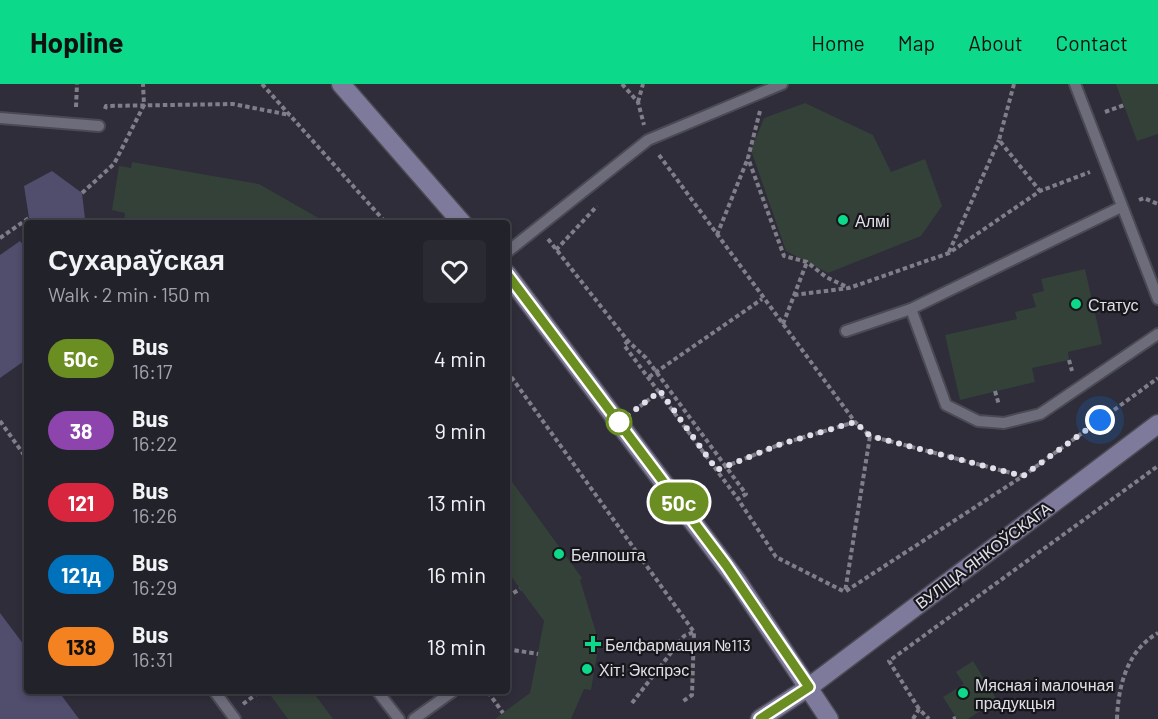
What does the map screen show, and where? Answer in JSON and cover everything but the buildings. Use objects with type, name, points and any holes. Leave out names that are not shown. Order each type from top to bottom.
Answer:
[{"type":"main road","points":[[340,84],[459,220]]},
{"type":"main road","points":[[510,278],[738,582],[829,719]]},
{"type":"main road","name":"ВУЛІЦА ЯНКОЎСКАГА","points":[[760,719],[809,687],[1158,424]]},
{"type":"lane","points":[[510,250],[648,140],[765,87],[782,84]]},
{"type":"lane","points":[[1075,84],[1120,207],[1158,299]]},
{"type":"lane","points":[[0,117],[99,126]]},
{"type":"lane","points":[[846,331],[911,309],[1120,207]]},
{"type":"lane","points":[[911,309],[946,405],[978,421],[1004,423],[1040,414],[1158,334]]},
{"type":"lane","points":[[216,694],[235,719]]},
{"type":"lane","points":[[380,694],[399,719]]},
{"type":"lane","points":[[414,719],[449,694]]},
{"type":"path","points":[[82,193],[114,164],[144,105],[143,84]]},
{"type":"path","points":[[262,84],[383,220]]},
{"type":"path","points":[[622,84],[638,102],[648,140],[762,299],[855,422],[870,436],[1023,476]]},
{"type":"path","points":[[638,102],[643,84]]},
{"type":"path","points":[[949,253],[999,140],[1014,84]]},
{"type":"path","points":[[717,236],[748,158],[765,87]]},
{"type":"path","points":[[99,126],[106,106],[232,104],[290,115]]},
{"type":"path","points":[[999,140],[1040,191]]},
{"type":"path","points":[[748,158],[784,256],[807,262],[826,277],[849,288]]},
{"type":"path","points":[[794,296],[849,288],[949,253],[1040,191],[1105,166]]},
{"type":"path","points":[[556,250],[598,204]]},
{"type":"path","points":[[0,238],[24,221]]},
{"type":"path","points":[[539,227],[628,341],[656,371],[746,494],[738,499]]},
{"type":"path","points":[[782,325],[807,262]]},
{"type":"path","points":[[649,377],[762,299]]},
{"type":"path","points":[[628,341],[624,345],[738,499],[776,558],[845,592]]},
{"type":"path","points":[[510,375],[694,632],[692,695],[682,702]]},
{"type":"path","points":[[845,592],[1023,476],[1158,378]]},
{"type":"path","points":[[620,422],[660,391]]},
{"type":"path","points":[[0,421],[24,455]]},
{"type":"path","points":[[717,470],[724,465],[781,444],[855,422]]},
{"type":"path","points":[[845,592],[870,436]]},
{"type":"path","points":[[929,719],[919,709],[889,661],[1158,466]]},
{"type":"path","points":[[510,595],[520,589]]},
{"type":"path","points":[[632,703],[684,636],[694,632]]},
{"type":"path","points":[[1117,719],[1118,692],[1130,661],[1158,633]]},
{"type":"path","points":[[510,649],[538,654]]},
{"type":"path","points":[[489,694],[503,713]]},
{"type":"path","points":[[913,719],[919,709]]},
{"type":"shaded area","points":[[52,171],[82,193],[85,219],[31,220],[29,218],[24,186]]},
{"type":"shaded area","points":[[20,241],[24,246],[24,361],[0,378],[0,255]]},
{"type":"shaded area","points":[[0,613],[24,645],[24,694],[60,694],[79,719],[0,719]]},
{"type":"bus line","name":"50с","points":[[510,278],[726,565],[809,687],[760,719]]},
{"type":"place","name":"Алмі","points":[[843,220]]},
{"type":"place","name":"Статус","points":[[1076,304]]},
{"type":"place","name":"Белпошта","points":[[559,554]]},
{"type":"place","name":"Белфармация №113","points":[[593,644]]},
{"type":"place","name":"Хіт! Экспрэс","points":[[587,669]]},
{"type":"place","name":"Мясная і малочная прадукцыя","points":[[963,693]]},
{"type":"route","points":[[619,422],[660,391],[717,470],[724,465],[781,444],[855,422],[870,436],[1023,476],[1100,420]]}]
